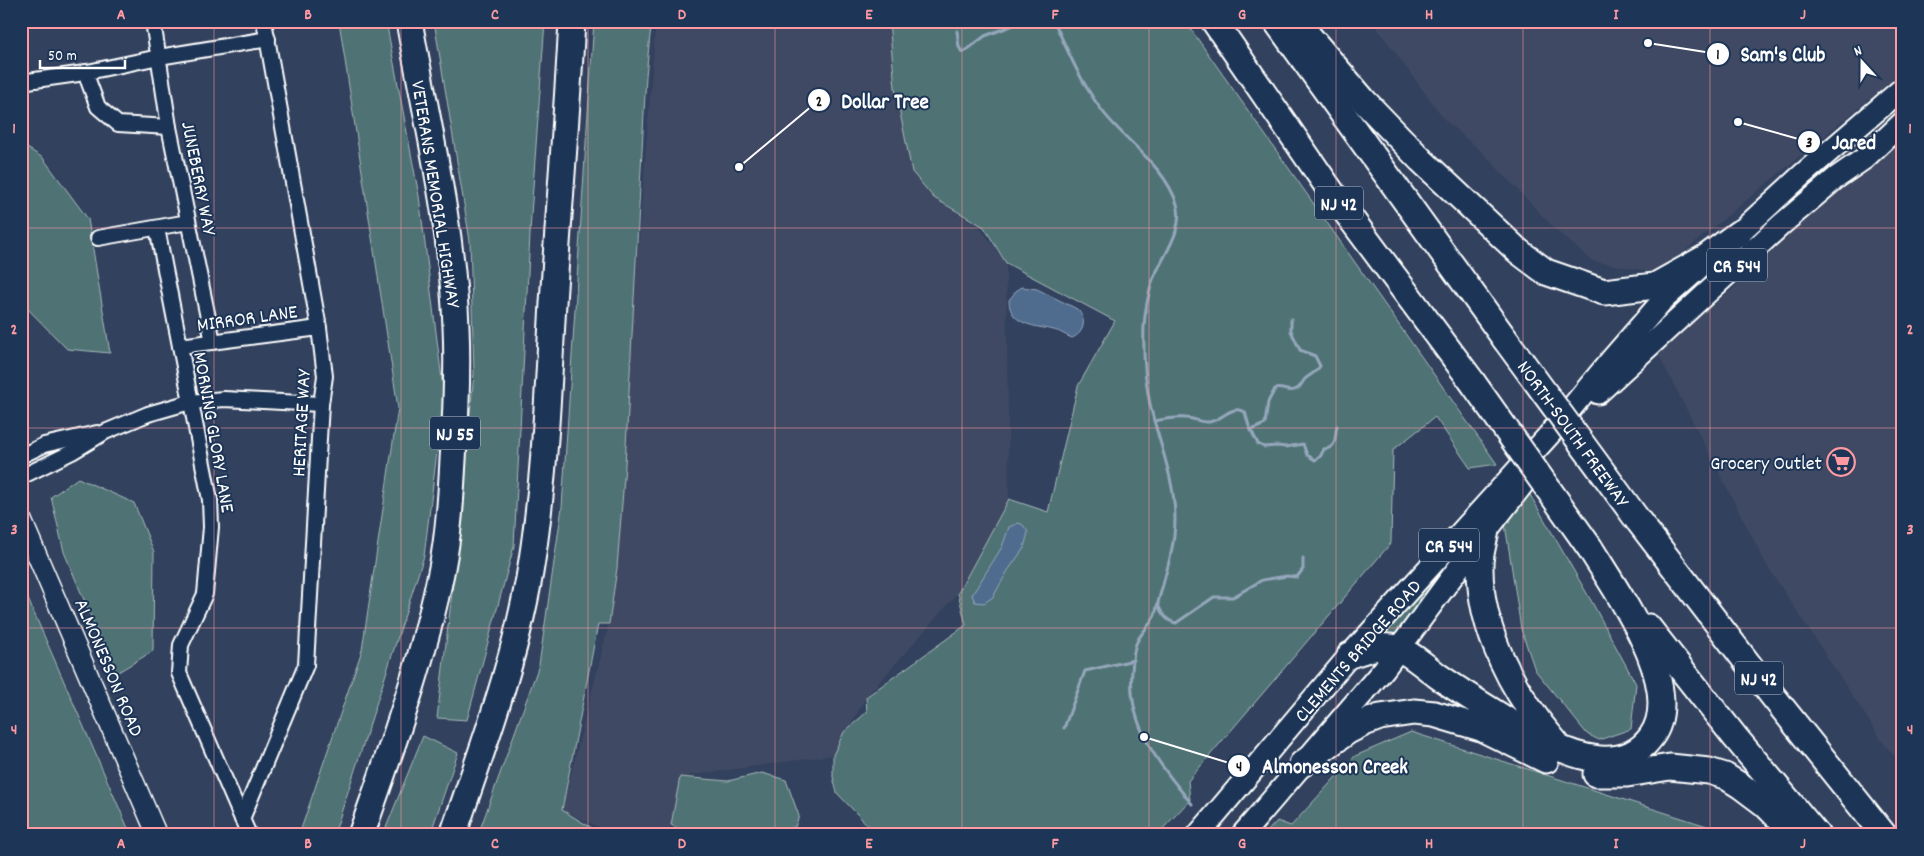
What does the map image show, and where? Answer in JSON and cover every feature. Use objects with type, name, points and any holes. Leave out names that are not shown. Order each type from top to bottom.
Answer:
[{"type":"highway","name":"VETERANS MEMORIAL HIGHWAY","points":[[361,835],[412,687],[442,566],[450,500],[457,388],[453,286],[442,199],[409,21]]},
{"type":"highway","points":[[453,835],[503,689],[520,622],[532,560],[540,497],[550,370],[572,21]]},
{"type":"highway","name":"NJ 42","points":[[1214,21],[1337,200],[1470,380],[1650,630],[1735,737],[1817,835]]},
{"type":"highway","name":"NORTH-SOUTH FREEWAY","points":[[1276,21],[1637,519],[1772,695],[1884,835]]},
{"type":"highway","points":[[1296,21],[1364,101],[1421,160],[1518,251],[1546,272],[1604,292],[1655,286],[1704,258],[1739,233]]},
{"type":"highway","points":[[1486,530],[1480,564],[1481,582],[1485,607],[1494,637],[1505,667],[1540,725],[1560,748]]},
{"type":"highway","points":[[1350,655],[1378,646],[1399,648],[1472,699],[1534,737],[1588,758],[1619,759],[1637,750],[1655,732],[1662,703],[1660,687],[1654,663],[1638,629],[1590,548]]},
{"type":"highway","points":[[1302,764],[1348,731],[1380,717],[1414,712],[1434,714],[1481,728],[1546,760],[1590,774],[1627,774],[1658,768],[1680,767],[1709,771],[1725,776],[1765,804],[1796,835]]},
{"type":"main road","name":"CLEMENTS BRIDGE ROAD","points":[[1198,835],[1350,655],[1549,435],[1662,301],[1803,174],[1903,88]]},
{"type":"main road","name":"CLEMENTS BRIDGE ROAD","points":[[1242,835],[1378,676],[1486,530],[1598,394],[1782,224],[1836,178],[1865,158],[1903,122]]},
{"type":"main road","name":"ALMONESSON ROAD","points":[[21,518],[158,835]]},
{"type":"main road","points":[[1216,835],[1240,807],[1278,742]]},
{"type":"street","name":"JUNEBERRY WAY","points":[[153,21],[168,127],[213,342]]},
{"type":"street","name":"HERITAGE WAY","points":[[242,819],[306,665],[321,404],[325,376],[319,328],[264,21]]},
{"type":"street","points":[[21,79],[28,81],[85,72],[159,57],[268,39]]},
{"type":"street","points":[[85,72],[98,107],[118,124],[168,127]]},
{"type":"street","points":[[98,238],[188,222]]},
{"type":"street","name":"MORNING GLORY LANE","points":[[157,228],[210,500],[212,527],[205,594],[181,645],[179,673],[249,835]]},
{"type":"street","name":"MIRROR LANE","points":[[180,346],[319,328]]},
{"type":"street","points":[[21,477],[72,452],[105,432],[148,414],[190,402],[224,399],[321,404]]},
{"type":"street","points":[[21,456],[44,445],[105,432]]},
{"type":"shaded area","points":[[656,21],[891,21],[934,198],[979,227],[1006,263],[1009,499],[958,593],[866,697],[833,755],[680,777],[671,825],[666,835],[623,835],[608,831],[562,810],[609,624]]},
{"type":"shaded area","points":[[1372,21],[1903,21],[1903,71],[1658,273],[1592,261],[1556,230],[1484,154],[1445,120]]},
{"type":"shaded area","points":[[1903,136],[1903,766],[1884,744],[1766,564],[1657,352],[1734,288],[1807,216]]},
{"type":"shaded area","points":[[1022,287],[1037,289],[1077,309],[1083,321],[1080,333],[1072,338],[1056,331],[1024,323],[1018,319],[1013,315],[1009,300]]},
{"type":"shaded area","points":[[1019,523],[1028,532],[1024,548],[1007,572],[993,597],[984,603],[975,602],[972,595],[1002,547],[1009,527]]},
{"type":"green space","points":[[339,21],[386,21],[419,196],[444,396],[424,556],[334,835],[299,835],[362,650],[398,408]]},
{"type":"green space","points":[[434,21],[545,21],[531,215],[514,546],[467,720],[437,718],[454,576],[474,373],[470,241]]},
{"type":"green space","points":[[594,21],[653,21],[646,76],[625,465],[617,568],[609,624],[598,624],[562,810],[600,833],[607,835],[478,835],[539,665],[562,507]]},
{"type":"green space","points":[[889,21],[1185,21],[1497,464],[1470,468],[1435,417],[1393,450],[1391,543],[1188,781],[1190,800],[1157,835],[877,835],[837,793],[833,777],[833,755],[844,732],[867,712],[866,697],[966,625],[958,593],[1009,499],[1048,512],[1078,386],[1115,321],[1006,263],[984,227],[934,198],[912,172],[895,88]]},
{"type":"green space","points":[[21,144],[43,158],[88,219],[110,353],[67,349],[21,302]]},
{"type":"green space","points":[[78,478],[134,503],[154,552],[153,651],[115,674],[64,552],[51,497]]},
{"type":"green space","points":[[1529,493],[1593,604],[1636,684],[1631,729],[1599,740],[1587,734],[1535,670],[1521,629],[1505,524]]},
{"type":"green space","points":[[1464,543],[1397,637],[1378,636]]},
{"type":"green space","points":[[21,583],[131,835],[21,835]]},
{"type":"green space","points":[[1411,732],[1731,835],[1264,835],[1277,821],[1291,826],[1355,756]]},
{"type":"green space","points":[[423,736],[458,753],[430,835],[383,835]]},
{"type":"green space","points":[[762,773],[786,780],[799,816],[795,827],[768,835],[690,835],[671,825],[680,777],[728,781]]},
{"type":"waterway","points":[[957,31],[959,47],[964,52],[985,36],[1016,24],[1031,24],[1039,21]]},
{"type":"waterway","points":[[1054,21],[1086,87],[1110,120],[1143,153],[1163,177],[1171,190],[1179,214],[1175,234],[1152,282],[1144,326],[1147,388],[1173,491],[1175,519],[1173,543],[1155,615],[1140,636],[1135,647],[1132,691],[1140,727],[1148,743],[1157,759],[1192,804]]},
{"type":"waterway","points":[[1251,430],[1265,424],[1268,402],[1275,389],[1289,390],[1300,387],[1305,379],[1320,366],[1315,356],[1300,350],[1291,331],[1291,319]]},
{"type":"waterway","points":[[1154,421],[1170,418],[1189,418],[1209,422],[1231,411],[1240,410],[1245,412],[1249,426],[1258,444],[1264,447],[1286,447],[1303,444],[1307,455],[1315,460],[1320,457],[1324,449],[1332,447],[1335,441],[1337,426]]},
{"type":"waterway","points":[[1158,604],[1164,616],[1176,623],[1214,597],[1233,597],[1262,580],[1287,576],[1297,577],[1303,569],[1303,558]]},
{"type":"waterway","points":[[1064,728],[1085,671],[1134,660]]},
{"type":"place","name":"Sam's Club","points":[[1648,43]]},
{"type":"place","name":"Jared","points":[[1738,122]]},
{"type":"place","name":"Dollar Tree","points":[[739,167]]},
{"type":"place","name":"Grocery Outlet","points":[[1841,462]]},
{"type":"place","name":"Almonesson Creek","points":[[1144,737]]}]
